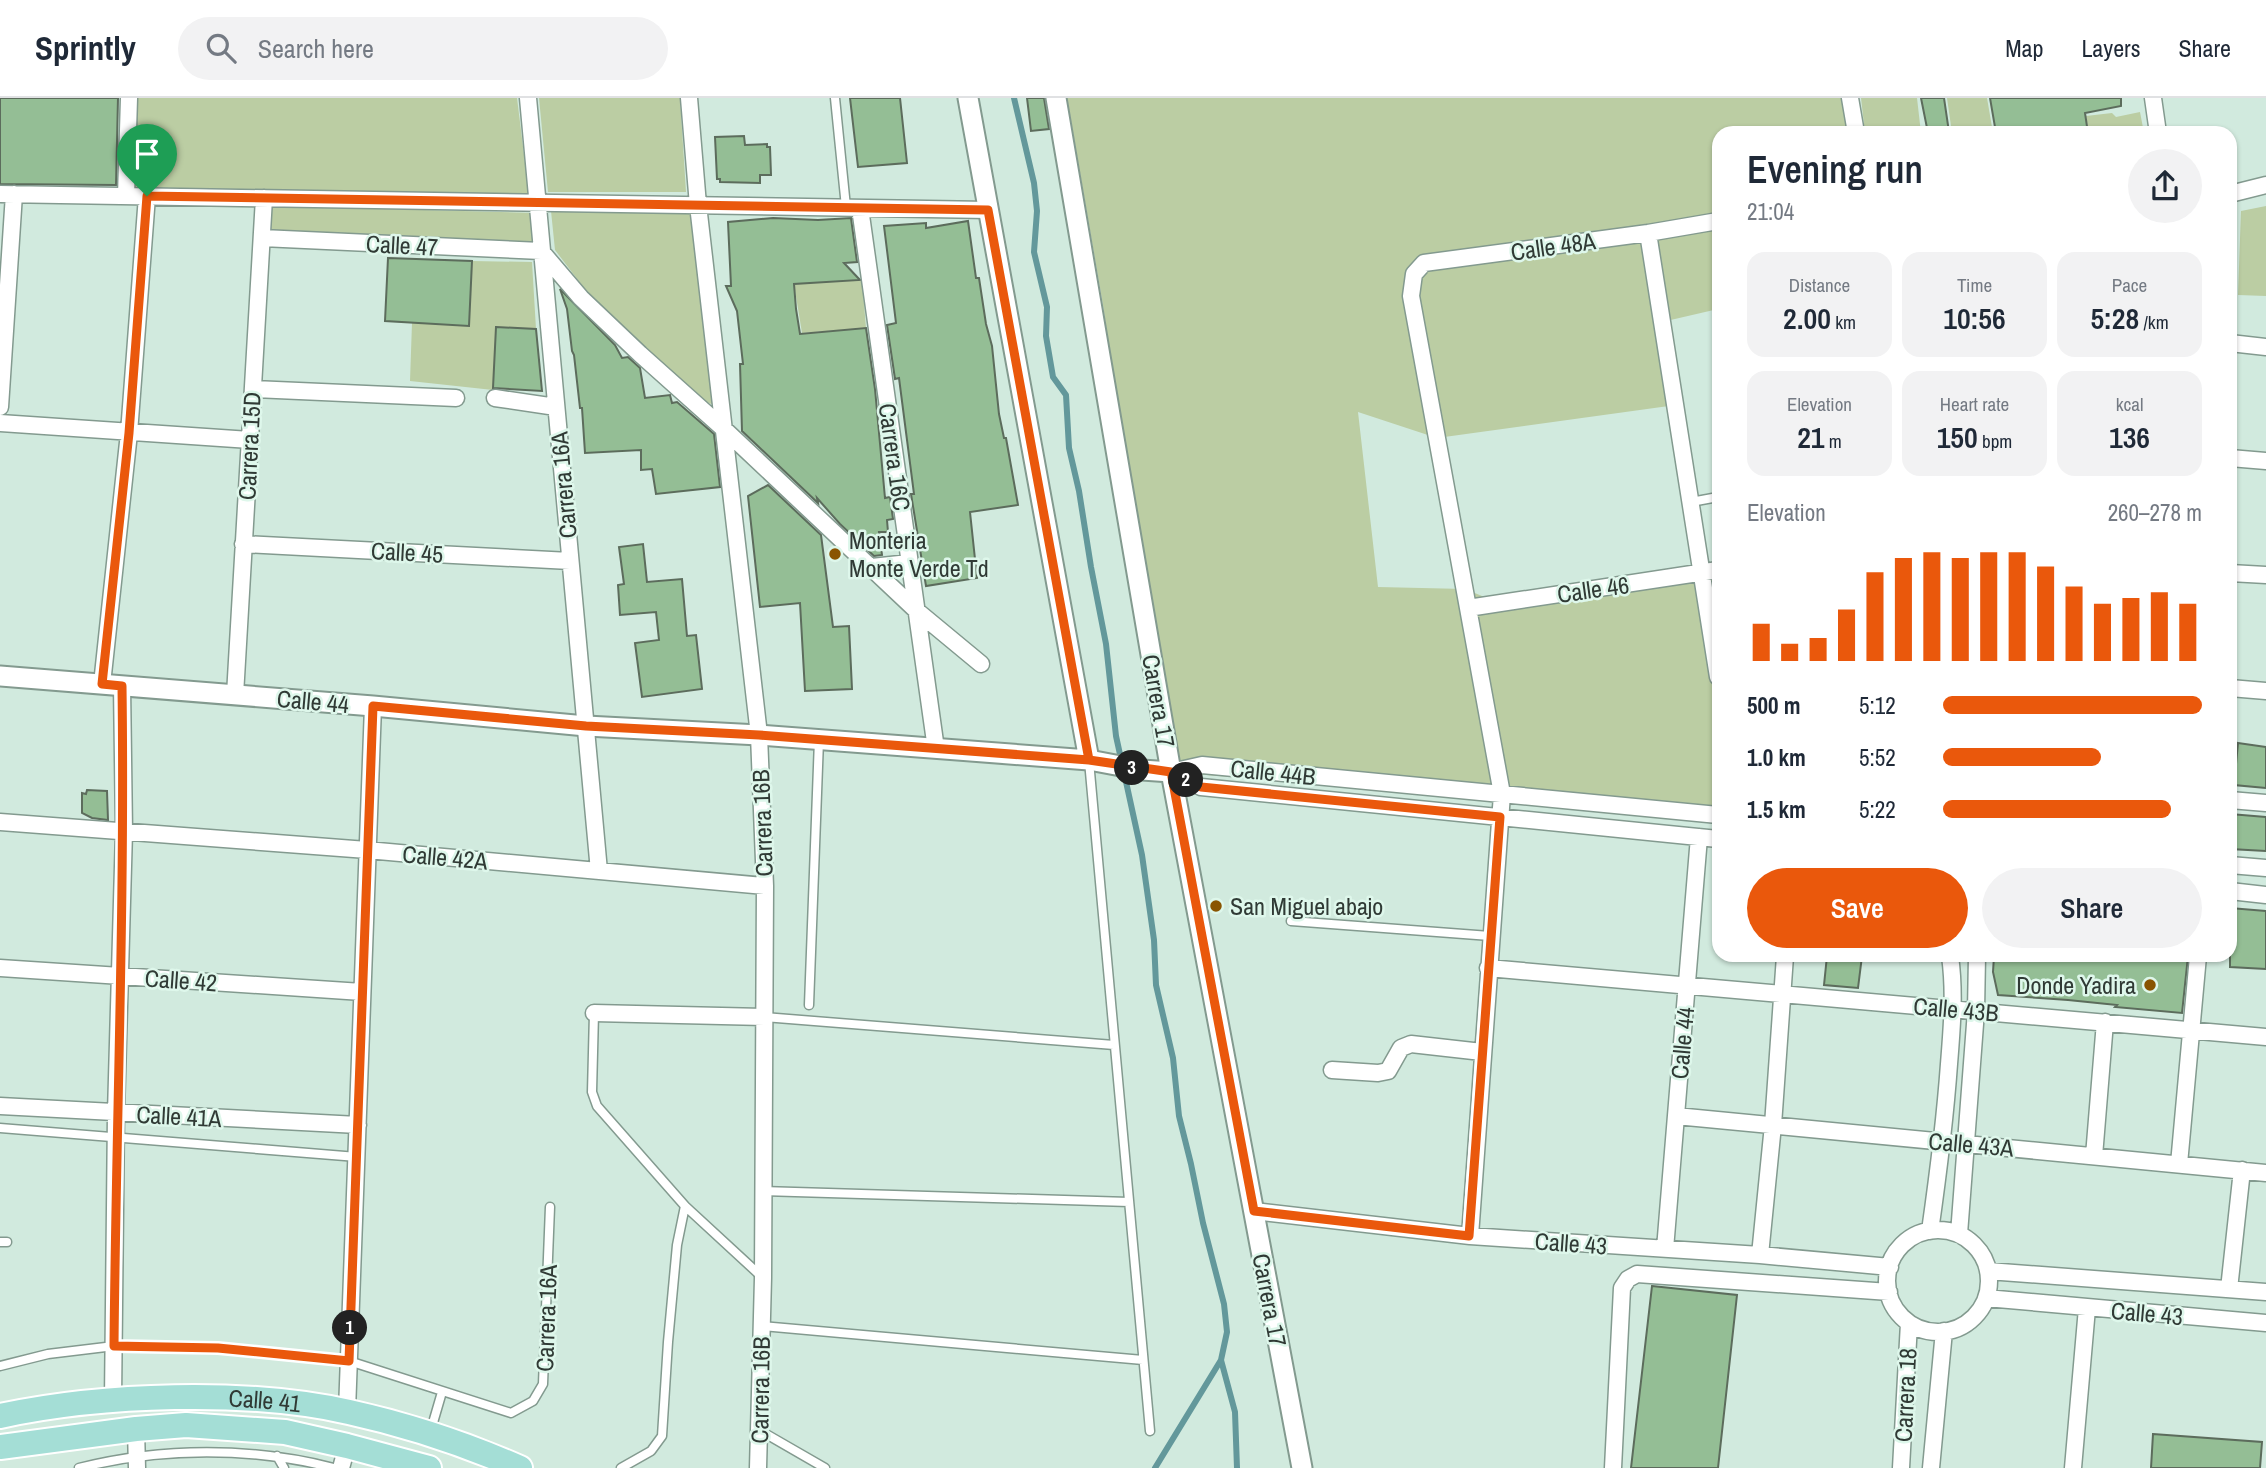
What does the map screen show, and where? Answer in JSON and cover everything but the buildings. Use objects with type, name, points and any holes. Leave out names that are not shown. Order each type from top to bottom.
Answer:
[{"type":"main road","name":"Calle 41","points":[[0,1416],[113,1401],[226,1398],[284,1402],[347,1411],[430,1434],[475,1448],[520,1468]]},
{"type":"main road","name":"Calle 41","points":[[0,1447],[136,1429],[186,1425],[233,1427],[285,1432],[344,1457],[429,1468]]},
{"type":"street","points":[[126,196],[129,98]]},
{"type":"street","name":"Carrera 16A","points":[[528,98],[599,871]]},
{"type":"street","name":"Carrera 16B","points":[[689,98],[698,205],[759,735],[765,886],[763,1278],[758,1468]]},
{"type":"street","points":[[968,98],[1094,760]]},
{"type":"street","name":"Carrera 17","points":[[1056,98],[1171,772],[1301,1468]]},
{"type":"street","points":[[1850,98],[1855,126]]},
{"type":"street","points":[[2153,98],[2157,126]]},
{"type":"street","points":[[2237,192],[2266,185]]},
{"type":"street","points":[[0,407],[7,194],[988,210]]},
{"type":"street","points":[[102,684],[129,433],[147,196]]},
{"type":"street","name":"Carrera 15D","points":[[235,695],[264,198]]},
{"type":"street","name":"Carrera 16C","points":[[853,208],[917,611],[936,749]]},
{"type":"street","name":"Calle 48A","points":[[1468,608],[1411,296],[1414,274],[1424,263],[1712,222]]},
{"type":"street","points":[[1648,233],[1691,502],[1710,572],[1712,598]]},
{"type":"street","name":"Calle 47","points":[[262,238],[541,251]]},
{"type":"street","points":[[541,251],[582,298],[640,354],[917,611],[981,664]]},
{"type":"street","points":[[2237,344],[2266,347]]},
{"type":"street","points":[[253,389],[456,398]]},
{"type":"street","points":[[495,398],[556,407]]},
{"type":"street","points":[[0,423],[250,440]]},
{"type":"street","points":[[2237,459],[2266,461]]},
{"type":"street","name":"Calle 45","points":[[243,544],[570,561]]},
{"type":"street","points":[[872,567],[909,562]]},
{"type":"street","name":"Calle 46","points":[[1468,608],[1710,572]]},
{"type":"street","points":[[2237,573],[2266,575]]},
{"type":"street","points":[[1468,608],[1502,794],[1469,1236]]},
{"type":"street","name":"Calle 44","points":[[0,676],[586,726],[759,735],[1094,760],[1171,772]]},
{"type":"street","points":[[113,1401],[116,1113],[124,831],[122,686]]},
{"type":"street","points":[[2237,689],[2266,691]]},
{"type":"street","points":[[347,1411],[373,706]]},
{"type":"street","name":"Calle 44B","points":[[1171,772],[1202,765],[1712,814]]},
{"type":"street","points":[[1240,791],[1241,769]]},
{"type":"street","name":"Calle 44B","points":[[1171,772],[1201,787],[1712,838]]},
{"type":"street","points":[[2237,801],[2266,803]]},
{"type":"street","name":"Calle 42A","points":[[0,822],[367,850],[765,886]]},
{"type":"street","name":"Calle 44","points":[[1665,1249],[1699,837]]},
{"type":"street","points":[[2237,866],[2266,868]]},
{"type":"street","points":[[2237,892],[2266,895]]},
{"type":"street","points":[[1760,1255],[1773,1125],[1785,962]]},
{"type":"street","points":[[1930,1231],[1943,1142],[1953,1009],[1951,962]]},
{"type":"street","points":[[1959,1234],[1976,1011],[1977,962]]},
{"type":"street","points":[[2179,1164],[2198,962]]},
{"type":"street","name":"Calle 42","points":[[0,968],[362,992]]},
{"type":"street","name":"Calle 43B","points":[[1488,968],[2266,1037]]},
{"type":"street","points":[[594,1013],[764,1017]]},
{"type":"street","points":[[2094,1156],[2105,1023]]},
{"type":"street","points":[[1332,1070],[1378,1073],[1388,1071],[1401,1048],[1410,1044],[1482,1052]]},
{"type":"street","name":"Calle 41A","points":[[0,1105],[358,1125]]},
{"type":"street","name":"Calle 43A","points":[[1676,1116],[2266,1173]]},
{"type":"street","points":[[2229,1289],[2242,1170]]},
{"type":"street","name":"Calle 43","points":[[1254,1211],[1469,1236],[1760,1255],[1890,1267]]},
{"type":"street","points":[[1930,1231],[1959,1234],[1978,1249],[1988,1271],[1986,1298],[1974,1317],[1965,1324],[1944,1331],[1932,1331],[1909,1323],[1899,1314],[1889,1292],[1890,1267],[1895,1254],[1904,1243],[1916,1235],[1930,1231]]},
{"type":"street","name":"Calle 43","points":[[1988,1271],[2266,1292]]},
{"type":"street","name":"Calle 43","points":[[1613,1468],[1622,1289],[1628,1279],[1637,1274],[1889,1292]]},
{"type":"street","name":"Calle 43","points":[[1986,1298],[2266,1323]]},
{"type":"street","points":[[2073,1468],[2087,1308]]},
{"type":"street","name":"Carrera 18","points":[[1902,1468],[1909,1323]]},
{"type":"street","name":"Carrera 18","points":[[1931,1468],[1944,1331]]},
{"type":"street","points":[[136,1429],[137,1462]]},
{"type":"lane","points":[[835,98],[853,208]]},
{"type":"lane","points":[[1691,502],[1712,498]]},
{"type":"lane","points":[[809,1005],[819,740]]},
{"type":"lane","points":[[1094,760],[1114,1045],[1150,1431]]},
{"type":"lane","points":[[1291,921],[1490,936]]},
{"type":"lane","points":[[594,1013],[592,1092],[597,1106],[685,1206],[763,1278]]},
{"type":"lane","points":[[764,1017],[1114,1045]]},
{"type":"lane","points":[[0,1128],[357,1157]]},
{"type":"lane","points":[[762,1191],[1129,1202]]},
{"type":"lane","points":[[621,1468],[651,1451],[662,1436],[676,1259],[685,1206]]},
{"type":"lane","name":"Carrera 16A","points":[[442,1392],[511,1413],[533,1401],[543,1384],[551,1207]]},
{"type":"lane","points":[[761,1326],[1143,1360]]},
{"type":"lane","points":[[0,1366],[48,1354],[114,1346],[218,1348],[349,1361],[442,1392],[430,1434]]},
{"type":"lane","points":[[759,1430],[825,1468]]},
{"type":"lane","points":[[79,1468],[218,1452],[295,1458],[334,1468]]},
{"type":"lane","points":[[277,1456],[284,1468]]},
{"type":"green space","points":[[134,98],[517,98],[529,195],[134,196]]},
{"type":"green space","points":[[539,98],[680,98],[686,192],[548,192]]},
{"type":"green space","points":[[1067,98],[1850,98],[1855,126],[1712,126],[1712,310],[1662,322],[1676,405],[1437,438],[1358,412],[1378,587],[1465,589],[1499,603],[1712,571],[1712,817],[1171,772],[1103,305]]},
{"type":"green space","points":[[1861,98],[1917,98],[1920,126],[1864,126]]},
{"type":"green space","points":[[1947,98],[1987,98],[1992,126],[1951,126]]},
{"type":"green space","points":[[2140,112],[2143,126],[2088,126],[2086,116],[2112,113],[2116,117]]},
{"type":"green space","points":[[272,206],[535,213],[538,244],[271,230]]},
{"type":"green space","points":[[2266,206],[2266,296],[2238,295],[2241,211]]},
{"type":"green space","points":[[551,211],[695,214],[719,407],[701,400],[631,342],[584,288],[555,250]]},
{"type":"green space","points":[[472,261],[532,262],[536,329],[496,327],[493,390],[410,381],[412,323],[469,325]]},
{"type":"green space","points":[[862,280],[866,328],[802,333],[794,284]]},
{"type":"waterway","points":[[1014,98],[1034,183],[1037,211],[1034,252],[1047,307],[1046,336],[1053,377],[1066,395],[1069,448],[1106,644],[1116,736],[1142,855],[1154,940],[1156,985],[1173,1058],[1179,1116],[1224,1304],[1227,1332],[1221,1360],[1155,1468]]},
{"type":"waterway","points":[[1221,1360],[1235,1412],[1237,1468]]},
{"type":"place","name":"Monteria Monte Verde Td","points":[[835,554]]},
{"type":"place","name":"San Miguel abajo","points":[[1216,906]]},
{"type":"place","name":"Donde Yadira","points":[[2150,985]]},
{"type":"route","points":[[147,196],[129,433],[102,684],[122,686],[124,831],[114,1346],[218,1348],[349,1361],[373,706],[586,726],[759,735],[1089,760],[1142,769],[1171,772],[1201,787],[1500,817],[1469,1236],[1254,1211],[1171,772],[1089,760],[988,210],[147,196]]}]
